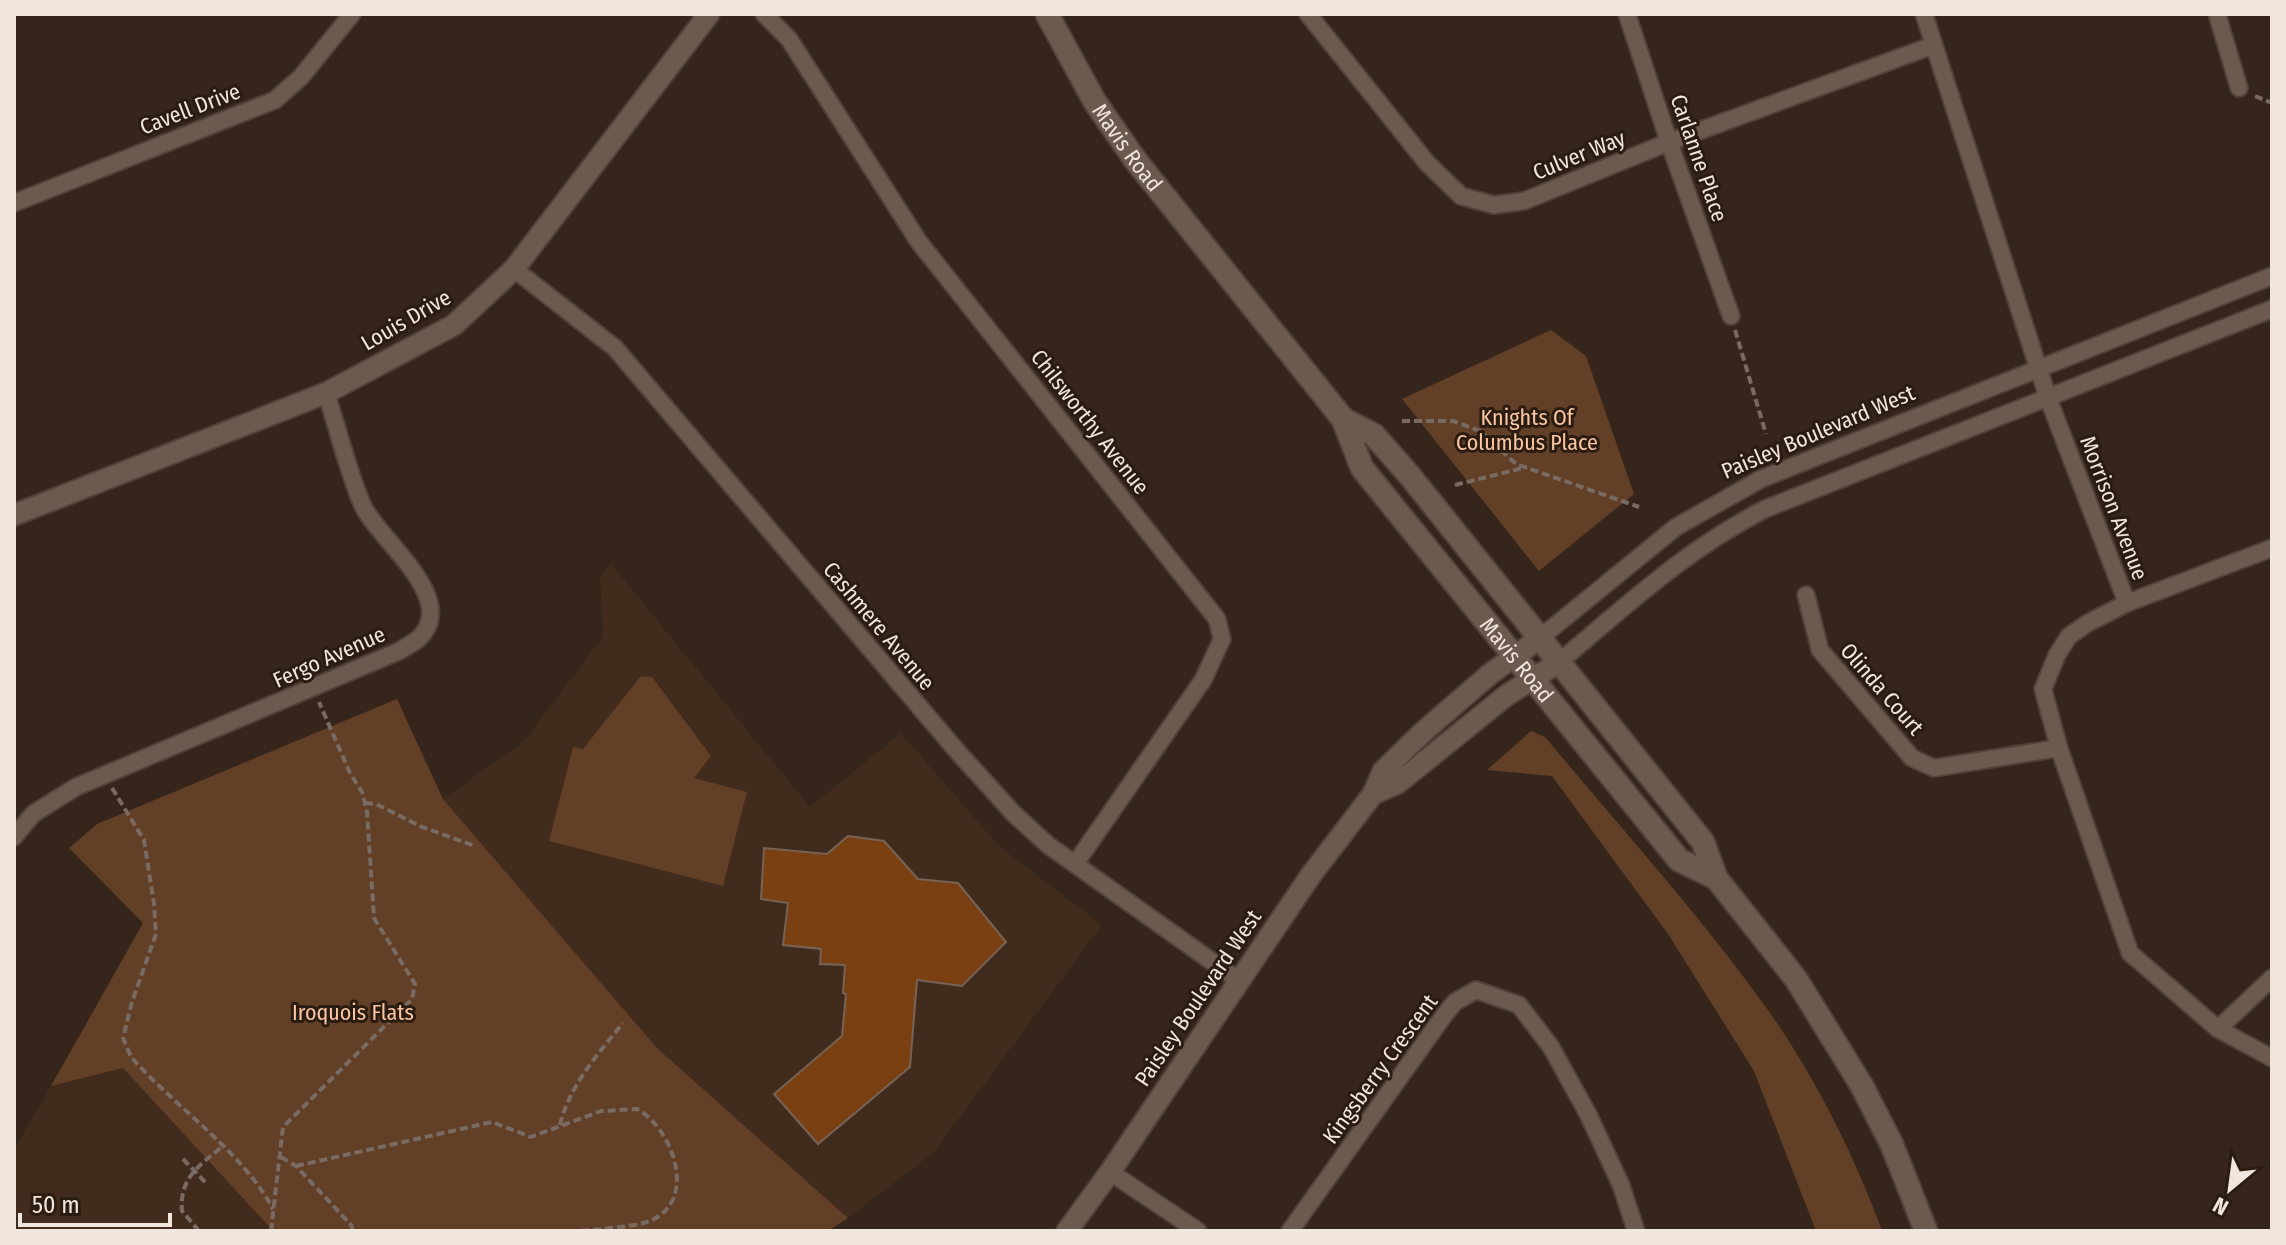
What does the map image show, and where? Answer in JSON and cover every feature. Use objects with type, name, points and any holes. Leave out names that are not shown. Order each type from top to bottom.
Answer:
[{"type":"main road","name":"Mavis Road","points":[[1047,14],[1095,102],[1136,161],[1343,419],[1362,468],[1679,860],[1716,878]]},
{"type":"main road","name":"Mavis Road","points":[[1343,419],[1374,435],[1703,842],[1716,878],[1777,954],[1830,1031],[1892,1145],[1926,1231]]},
{"type":"street","name":"Cavell Drive","points":[[14,203],[275,100],[301,77],[352,14]]},
{"type":"street","name":"Louis Drive","points":[[14,515],[326,393],[454,325],[514,269],[709,14]]},
{"type":"street","name":"Chilsworthy Avenue","points":[[764,14],[789,39],[919,242],[1217,619],[1222,639],[1203,680],[1075,864]]},
{"type":"street","name":"Culver Way","points":[[1308,14],[1427,163],[1461,196],[1494,205],[1524,201],[1669,142],[1934,45]]},
{"type":"street","name":"Carlanne Place","points":[[1627,14],[1731,316]]},
{"type":"street","name":"Morrison Avenue","points":[[1924,14],[2048,398],[2127,603],[2069,636],[2057,655],[2043,689],[2059,748],[2130,953],[2218,1029],[2272,1058]]},
{"type":"street","points":[[2217,14],[2239,88]]},
{"type":"street","name":"Cashmere Avenue","points":[[514,269],[615,348],[966,762],[1014,814],[1048,845],[1238,980]]},
{"type":"street","name":"Paisley Boulevard West","points":[[1067,1231],[1238,980],[1373,794],[1383,771],[1490,674],[1540,638],[1676,527],[1709,506],[1780,470],[2272,276]]},
{"type":"street","name":"Paisley Boulevard West","points":[[1373,794],[1398,783],[1507,695],[1558,663],[1680,560],[1739,522],[1793,497],[2272,309]]},
{"type":"street","name":"Fergo Avenue","points":[[14,837],[33,814],[76,787],[314,689],[397,652],[420,638],[427,624],[429,609],[426,589],[363,507],[326,393]]},
{"type":"street","points":[[2127,603],[2272,548]]},
{"type":"street","name":"Olinda Court","points":[[1806,595],[1820,650],[1912,758],[1934,768],[2059,748]]},
{"type":"street","points":[[2218,1029],[2272,978]]},
{"type":"street","name":"Kingsberry Crescent","points":[[1290,1231],[1445,1014],[1455,1002],[1476,990],[1519,1005],[1551,1047],[1588,1114],[1621,1185],[1636,1231]]},
{"type":"street","points":[[1110,1172],[1198,1231]]},
{"type":"path","points":[[1731,316],[1766,434]]},
{"type":"path","points":[[1402,421],[1453,421],[1480,431],[1516,464],[1639,507]]},
{"type":"path","points":[[1455,485],[1527,467]]},
{"type":"path","points":[[271,1231],[283,1127],[412,999],[415,984],[374,918],[365,803],[314,689]]},
{"type":"path","points":[[105,775],[144,840],[154,904],[156,934],[123,1038],[131,1057],[264,1192],[274,1211]]},
{"type":"path","points":[[365,803],[376,804],[422,827],[475,846]]},
{"type":"path","points":[[560,1125],[563,1111],[576,1086],[623,1023]]},
{"type":"path","points":[[296,1166],[492,1122],[531,1137],[601,1111],[637,1109],[660,1129],[669,1146],[677,1174],[672,1201],[666,1211],[652,1221],[579,1231]]},
{"type":"path","points":[[199,1231],[182,1211],[183,1186],[193,1169],[222,1147]]},
{"type":"path","points":[[281,1157],[296,1166],[351,1225],[353,1231]]},
{"type":"path","points":[[183,1159],[206,1183]]},
{"type":"shaded area","points":[[611,564],[810,807],[901,733],[999,846],[1102,925],[934,1152],[848,1218],[657,1048],[443,799],[524,741],[603,636],[600,577]]},
{"type":"shaded area","points":[[123,1068],[273,1231],[14,1231],[14,1149],[51,1086]]},
{"type":"green space","name":"Knights Of Columbus Place","points":[[1551,330],[1586,356],[1634,494],[1539,571],[1402,399]]},
{"type":"green space","points":[[641,676],[652,677],[711,756],[694,778],[747,792],[723,886],[549,841],[573,747],[583,749]]},
{"type":"green space","name":"Iroquois Flats","points":[[397,699],[443,799],[657,1048],[848,1218],[828,1231],[273,1231],[123,1068],[51,1086],[143,923],[69,848],[97,824]]},
{"type":"green space","points":[[1531,731],[1545,737],[1687,906],[1768,1010],[1832,1117],[1882,1231],[1816,1231],[1754,1071],[1668,934],[1552,776],[1487,770]]},
{"type":"building","points":[[848,836],[884,841],[918,879],[958,883],[1006,942],[962,986],[917,980],[910,1067],[818,1144],[774,1094],[842,1036],[845,965],[820,964],[821,949],[783,945],[788,903],[761,899],[764,848],[827,854]]}]
